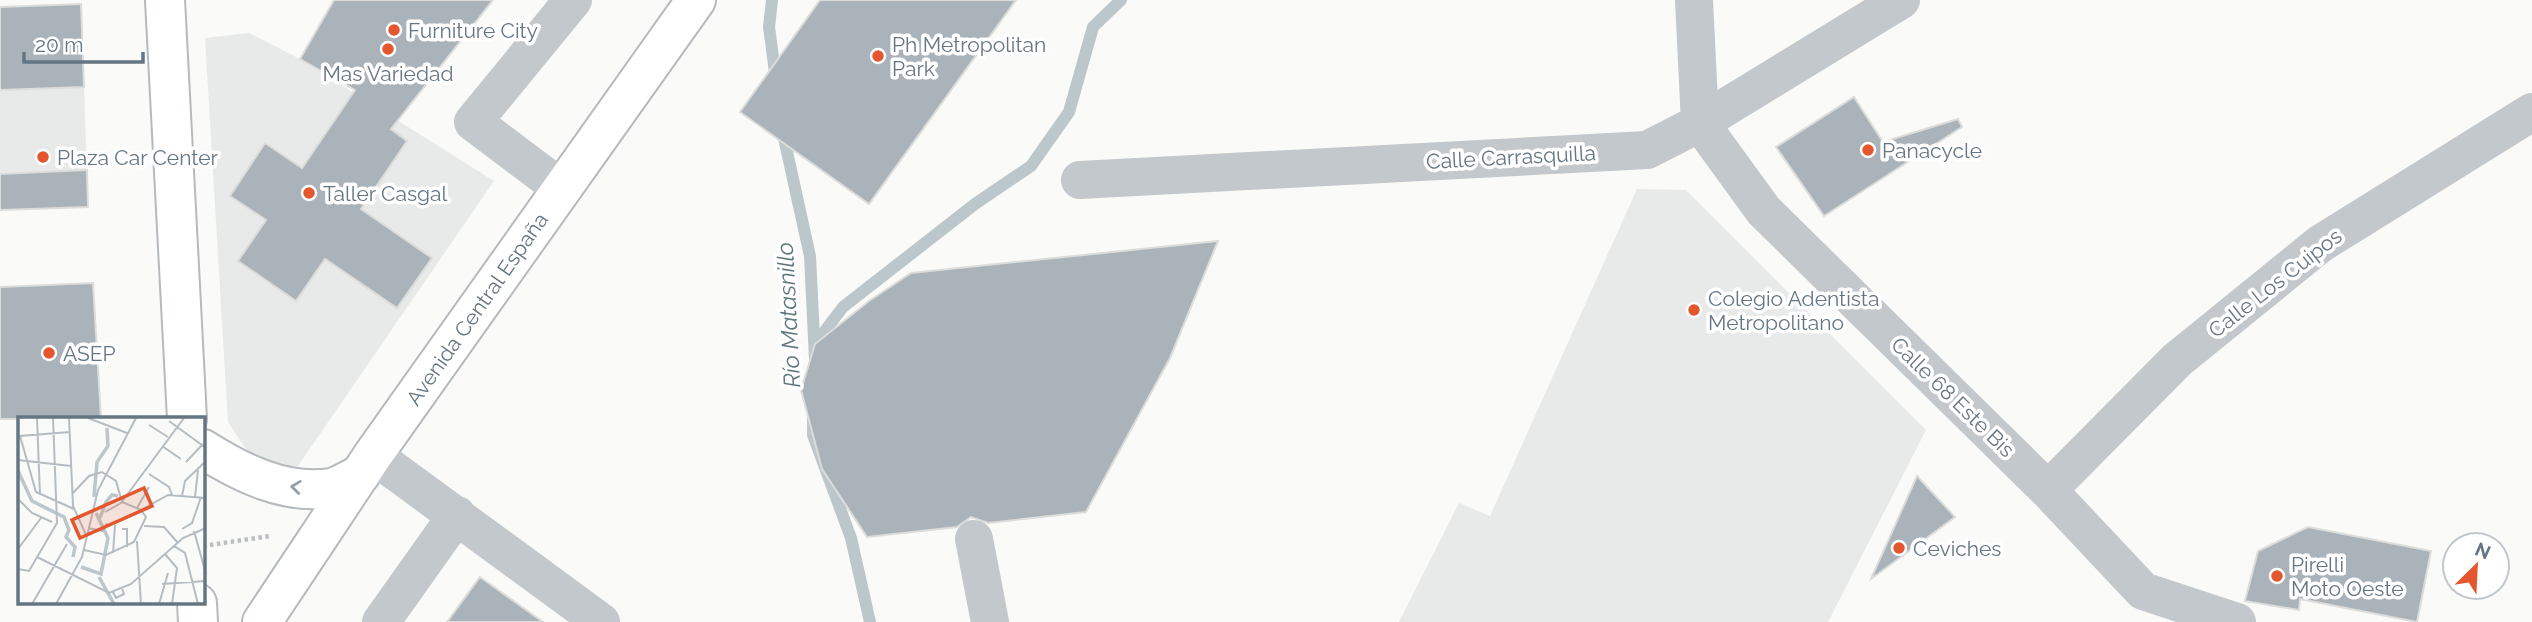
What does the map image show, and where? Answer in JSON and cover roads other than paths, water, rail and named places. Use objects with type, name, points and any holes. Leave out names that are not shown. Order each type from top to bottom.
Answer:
[{"type":"main road","points":[[165,0],[187,417]]},
{"type":"main road","name":"Avenida Central España","points":[[262,622],[367,464],[696,0]]},
{"type":"main road","points":[[205,450],[260,480],[299,489],[334,488],[367,464]]},
{"type":"main road","points":[[197,604],[198,622]]},
{"type":"street","points":[[562,189],[473,122],[573,0]]},
{"type":"street","points":[[1694,0],[1700,123]]},
{"type":"street","name":"Calle Carrasquilla","points":[[1080,180],[1647,150],[1700,123],[1901,0]]},
{"type":"street","name":"Calle Los Cuipos","points":[[2048,490],[2177,360],[2320,244],[2532,112]]},
{"type":"street","name":"Calle 68 Este Bis","points":[[1700,123],[1764,211],[2048,490],[2145,606],[2237,622]]},
{"type":"street","points":[[367,464],[457,515],[601,622]]},
{"type":"street","points":[[381,622],[457,515]]},
{"type":"street","points":[[974,538],[990,622]]},
{"type":"waterway","name":"Río Matasnillo","points":[[772,0],[769,27],[776,80]]},
{"type":"waterway","points":[[815,344],[843,307],[975,204],[1031,166],[1069,112],[1093,27],[1121,0]]},
{"type":"waterway","name":"Río Matasnillo","points":[[782,129],[810,256],[815,359]]},
{"type":"waterway","name":"Río Matasnillo","points":[[813,420],[813,435],[851,538],[870,622]]},
{"type":"place","name":"Furniture City","points":[[394,30]]},
{"type":"place","name":"Mas Variedad","points":[[388,49]]},
{"type":"place","name":"Ph Metropolitan Park","points":[[878,56]]},
{"type":"place","name":"Panacycle","points":[[1868,150]]},
{"type":"place","name":"Plaza Car Center","points":[[43,157]]},
{"type":"place","name":"Taller Casgal","points":[[309,193]]},
{"type":"place","name":"Colegio Adentista Metropolitano","points":[[1694,310]]},
{"type":"place","name":"ASEP","points":[[49,353]]},
{"type":"place","name":"Ceviches","points":[[1899,548]]},
{"type":"place","name":"Pirelli Moto Oeste","points":[[2277,576]]}]
